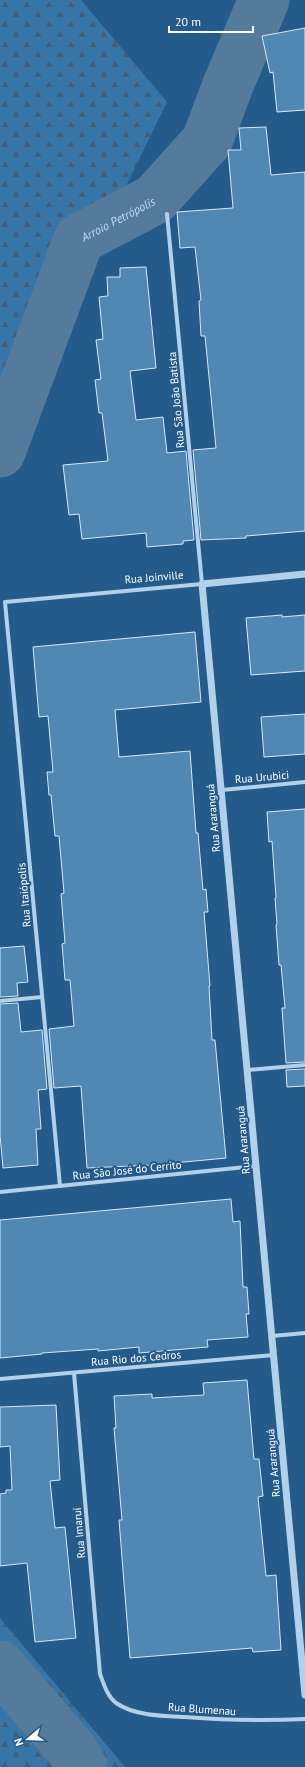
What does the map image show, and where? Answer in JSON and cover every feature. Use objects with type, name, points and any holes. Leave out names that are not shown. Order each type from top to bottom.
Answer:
[{"type":"street","name":"Rua São João Batista","points":[[167,214],[202,584]]},
{"type":"street","name":"Rua Joinville","points":[[5,602],[305,574]]},
{"type":"street","name":"Rua Araranguá","points":[[202,584],[305,1695]]},
{"type":"street","name":"Rua Itaiópolis","points":[[5,602],[60,1186]]},
{"type":"street","name":"Rua Urubici","points":[[222,790],[305,782]]},
{"type":"street","points":[[0,1001],[42,997]]},
{"type":"street","points":[[248,1070],[305,1065]]},
{"type":"street","name":"Rua São José do Cerrito","points":[[0,1192],[256,1166]]},
{"type":"street","points":[[272,1336],[305,1333]]},
{"type":"street","name":"Rua Rio dos Cedros","points":[[0,1379],[274,1355]]},
{"type":"street","name":"Rua Imaruí","points":[[74,1373],[100,1674],[106,1690]]},
{"type":"street","name":"Rua Blumenau","points":[[106,1690],[116,1702],[132,1710],[161,1715],[257,1722],[305,1719]]},
{"type":"green space","points":[[0,0],[81,0],[167,102],[0,444]]},
{"type":"green space","points":[[0,1618],[125,1767],[0,1767]]},
{"type":"building","points":[[305,28],[305,110],[277,112],[273,72],[270,73],[262,36]]},
{"type":"building","points":[[266,127],[271,175],[305,172],[305,531],[246,536],[246,538],[201,540],[193,450],[216,448],[205,336],[201,336],[199,301],[201,300],[195,247],[180,248],[177,212],[233,208],[228,150],[241,150],[239,128]]},
{"type":"building","points":[[146,267],[156,368],[130,371],[136,420],[163,417],[167,453],[186,451],[194,540],[183,541],[183,544],[147,547],[146,533],[82,539],[79,514],[69,515],[63,465],[108,461],[102,413],[99,413],[95,380],[101,379],[96,340],[103,339],[99,297],[108,296],[107,277],[120,277],[120,268]]},
{"type":"building","points":[[282,615],[282,617],[305,615],[305,671],[251,675],[246,618]]},
{"type":"building","points":[[195,632],[201,702],[115,710],[119,757],[190,751],[196,833],[198,833],[203,890],[206,889],[208,912],[204,912],[210,986],[212,1040],[215,1040],[226,1158],[153,1165],[87,1168],[81,1086],[54,1088],[49,1029],[74,1026],[70,980],[65,980],[62,944],[65,943],[61,894],[64,893],[59,836],[55,836],[47,772],[53,772],[48,716],[39,717],[33,647]]},
{"type":"building","points":[[305,714],[305,754],[264,757],[261,717]]},
{"type":"building","points":[[305,809],[305,1062],[286,1063],[282,1008],[285,1008],[281,965],[279,965],[272,841],[269,842],[267,812]]},
{"type":"building","points":[[24,946],[28,982],[17,983],[18,996],[0,997],[0,948]]},
{"type":"building","points":[[18,1003],[21,1032],[42,1030],[47,1089],[38,1090],[41,1129],[36,1129],[38,1165],[3,1168],[0,1135],[0,1004]]},
{"type":"building","points":[[305,1069],[305,1086],[287,1087],[286,1070]]},
{"type":"building","points":[[231,1199],[233,1222],[240,1221],[243,1287],[247,1287],[249,1314],[246,1314],[248,1337],[207,1340],[208,1347],[139,1353],[139,1347],[98,1351],[98,1349],[42,1353],[0,1358],[0,1220]]},
{"type":"building","points":[[247,1380],[254,1459],[259,1459],[263,1496],[258,1497],[266,1576],[276,1575],[281,1650],[253,1652],[252,1648],[130,1658],[119,1520],[122,1520],[114,1428],[116,1428],[114,1396],[152,1394],[152,1398],[204,1395],[203,1383]]},
{"type":"building","points":[[56,1405],[60,1480],[50,1481],[55,1528],[65,1527],[76,1638],[35,1642],[27,1563],[0,1566],[0,1494],[6,1493],[6,1490],[12,1490],[10,1446],[0,1447],[0,1407]]},
{"type":"waterway","name":"Arroio Petrópolis","points":[[0,452],[79,239],[155,199],[207,141],[228,85],[264,0]]},
{"type":"waterway","name":"Arroio Petrópolis","points":[[0,1666],[72,1750],[82,1767]]}]
